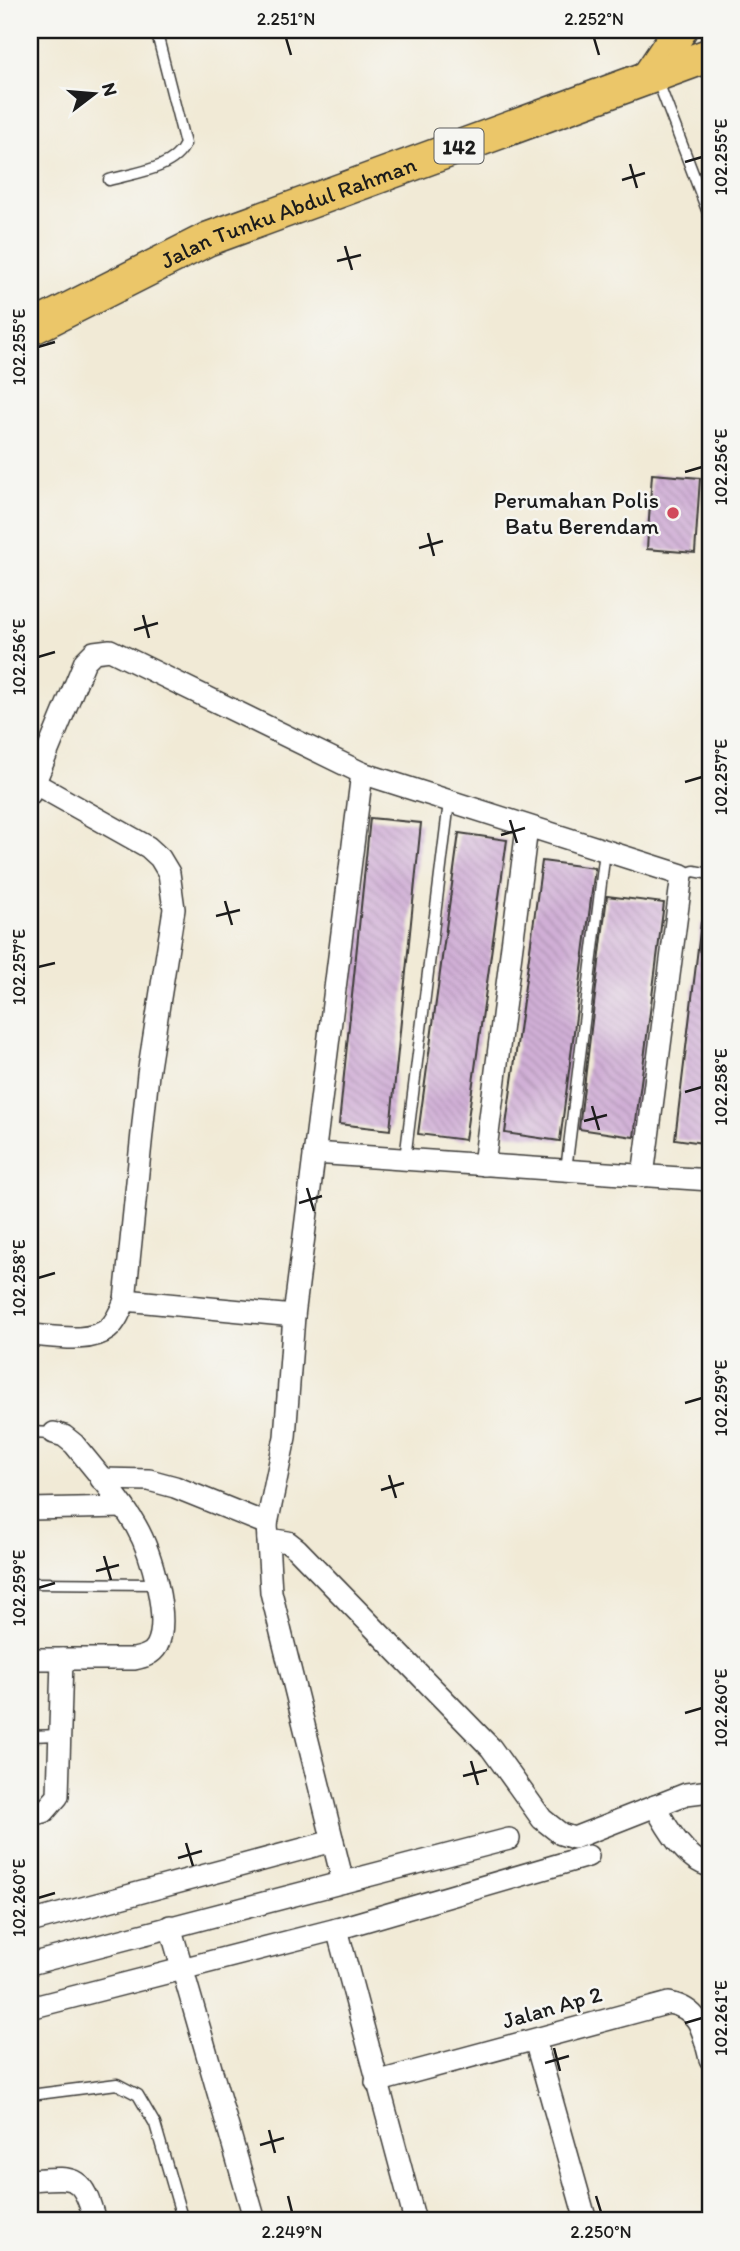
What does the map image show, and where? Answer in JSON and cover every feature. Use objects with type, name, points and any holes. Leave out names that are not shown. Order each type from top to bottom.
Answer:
[{"type":"main road","points":[[652,75],[680,30]]},
{"type":"main road","name":"Jalan Tunku Abdul Rahman","points":[[30,329],[208,239],[710,55]]},
{"type":"main road","points":[[30,303],[111,265],[208,239]]},
{"type":"street","points":[[30,1335],[96,1335],[107,1329],[117,1318],[125,1300],[148,1074],[174,909],[169,873],[160,858],[148,847],[32,788],[85,661],[94,652],[110,650],[362,773],[527,828],[682,875],[643,1176]]},
{"type":"street","points":[[343,1882],[271,1592],[267,1531],[285,1437],[294,1317],[362,773]]},
{"type":"street","points":[[484,1164],[527,828]]},
{"type":"street","points":[[314,1153],[710,1180]]},
{"type":"street","points":[[125,1300],[294,1317]]},
{"type":"street","points":[[30,1659],[146,1657],[156,1648],[160,1636],[161,1618],[156,1584],[137,1527],[74,1444],[64,1436],[54,1433]]},
{"type":"street","points":[[102,1479],[149,1480],[201,1496],[298,1549],[491,1748],[542,1819],[561,1834],[574,1838],[686,1794],[710,1791]]},
{"type":"street","points":[[30,1509],[124,1507]]},
{"type":"street","points":[[30,1815],[44,1812],[58,1796],[62,1659]]},
{"type":"street","points":[[655,1806],[672,1837],[703,1864],[710,1866]]},
{"type":"street","points":[[30,1964],[509,1839]]},
{"type":"street","points":[[30,1922],[333,1842]]},
{"type":"street","points":[[30,2008],[337,1929],[588,1856]]},
{"type":"street","points":[[170,1926],[255,2221]]},
{"type":"street","points":[[337,1929],[415,2221]]},
{"type":"street","name":"Jalan Ap 2","points":[[376,2082],[669,2003],[690,2011],[697,2019],[710,2059]]},
{"type":"street","points":[[535,2040],[586,2221]]},
{"type":"street","points":[[30,2180],[65,2178],[78,2182],[87,2194],[95,2221]]},
{"type":"lane","points":[[109,180],[172,161],[181,153],[185,144],[156,30]]},
{"type":"lane","points":[[652,75],[663,92],[710,218]]},
{"type":"lane","points":[[405,1159],[449,802]]},
{"type":"lane","points":[[566,1170],[605,852]]},
{"type":"lane","points":[[682,875],[694,871],[710,874]]},
{"type":"lane","points":[[30,1432],[54,1433]]},
{"type":"lane","points":[[30,1583],[156,1584]]},
{"type":"lane","points":[[30,1736],[60,1735]]},
{"type":"lane","points":[[30,2095],[117,2084],[138,2095],[155,2124],[183,2221]]},
{"type":"building","name":"Perumahan Polis Batu Berendam","points":[[652,474],[700,478],[695,553],[647,549]]},
{"type":"building","points":[[370,818],[421,823],[390,1130],[339,1124]]},
{"type":"building","points":[[459,833],[507,840],[465,1140],[418,1134]]},
{"type":"building","points":[[542,861],[595,868],[560,1141],[505,1133]]},
{"type":"building","points":[[607,896],[664,903],[634,1137],[579,1129]]},
{"type":"building","points":[[701,923],[710,924],[710,1144],[675,1139]]},
{"type":"place","name":"Perumahan Polis Batu Berendam","points":[[673,513]]}]
